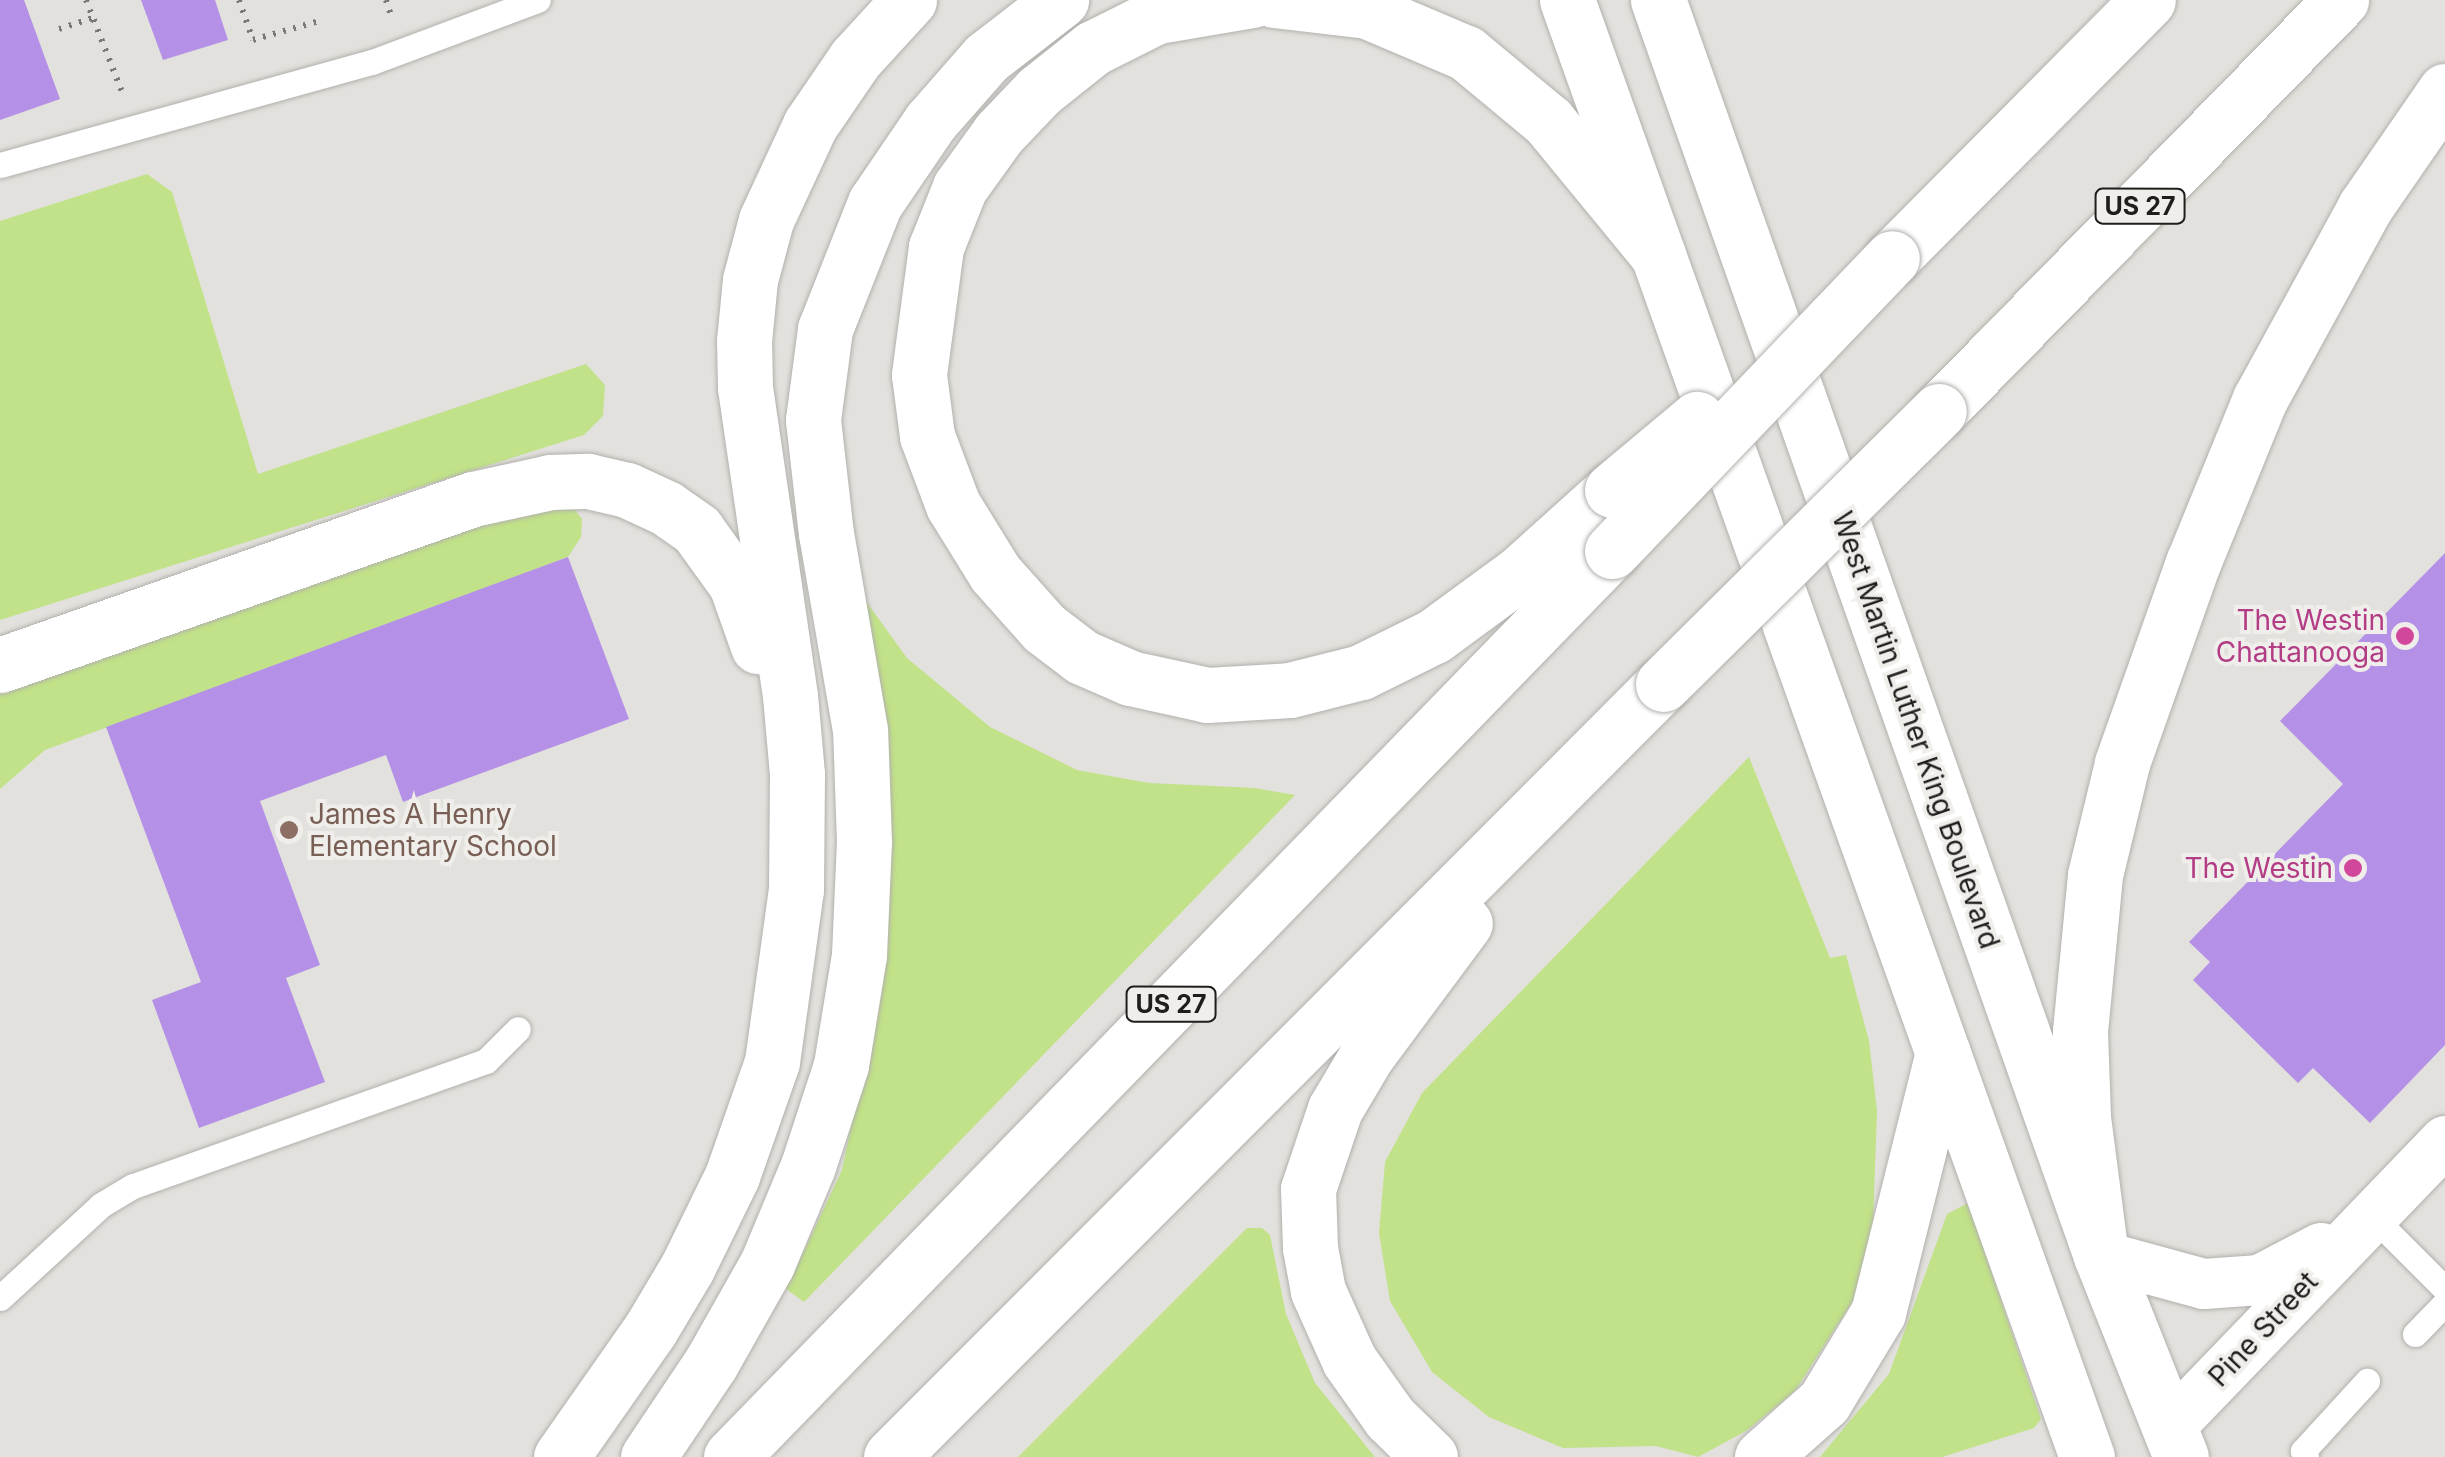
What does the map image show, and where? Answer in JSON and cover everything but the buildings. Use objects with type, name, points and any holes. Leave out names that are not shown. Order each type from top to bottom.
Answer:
[{"type":"main road","points":[[562,1457],[650,1330],[732,1176],[772,1062],[796,890],[797,774],[790,696],[745,386],[744,341],[750,280],[766,220],[810,126],[855,59],[909,0]]},
{"type":"main road","points":[[648,1457],[711,1363],[774,1248],[808,1166],[841,1065],[858,955],[864,842],[860,730],[826,534],[813,420],[825,330],[875,204],[930,122],[986,58],[1061,0]]},
{"type":"main road","points":[[1253,0],[1157,16],[1093,48],[1039,91],[998,133],[960,187],[936,247],[919,376],[927,436],[953,505],[996,573],[1044,628],[1082,656],[1130,678],[1208,695],[1290,690],[1361,672],[1434,636],[1521,572],[1612,490],[1892,258]]},
{"type":"main road","points":[[1274,0],[1368,11],[1466,53],[1548,121],[1658,256]]},
{"type":"main road","points":[[1567,0],[2087,1457]]},
{"type":"main road","name":"West Martin Luther King Boulevard","points":[[1658,0],[2101,1256],[2175,1442]]},
{"type":"main road","name":"US 27","points":[[731,1457],[1892,258],[2148,0]]},
{"type":"main road","name":"US 27","points":[[891,1457],[1939,411],[2342,0]]},
{"type":"main road","points":[[2101,1256],[2082,1118],[2080,1031],[2095,875],[2122,763],[2192,563],[2260,399],[2365,207],[2445,92]]},
{"type":"main road","points":[[0,665],[473,499],[550,482],[588,481],[627,490],[666,508],[697,530],[736,584],[764,666],[782,761],[796,890]]},
{"type":"main road","points":[[1430,1457],[1390,1418],[1350,1360],[1318,1291],[1310,1248],[1308,1190],[1317,1155],[1343,1096],[1417,986],[1492,888],[1663,684]]},
{"type":"main road","points":[[1762,1457],[1824,1402],[1878,1314],[1943,1053]]},
{"type":"street","name":"Pine Street","points":[[2175,1442],[2364,1223],[2445,1141]]},
{"type":"street","name":"Pine Street","points":[[2101,1256],[2204,1284],[2260,1280],[2364,1223]]},
{"type":"lane","points":[[0,164],[372,62],[538,0]]},
{"type":"lane","points":[[0,1298],[101,1206],[133,1186],[486,1060],[518,1029]]},
{"type":"lane","points":[[2364,1223],[2445,1289]]},
{"type":"lane","points":[[2415,1334],[2445,1303]]},
{"type":"lane","points":[[2306,1457],[2303,1451],[2368,1381]]},
{"type":"path","points":[[86,0],[130,112]]},
{"type":"path","points":[[239,0],[253,40],[319,21]]},
{"type":"path","points":[[59,29],[93,18]]},
{"type":"green space","points":[[147,174],[172,192],[258,474],[586,364],[605,385],[603,416],[584,435],[0,620],[0,221]]},
{"type":"green space","points":[[571,505],[582,519],[581,537],[568,557],[45,750],[0,789],[0,680],[456,521]]},
{"type":"green space","points":[[855,586],[907,658],[990,727],[1077,770],[1149,783],[1255,788],[1295,795],[804,1302],[786,1289],[842,1170],[880,986]]},
{"type":"green space","points":[[1749,757],[1830,958],[1846,955],[1869,1041],[1877,1111],[1873,1225],[1858,1293],[1795,1391],[1746,1431],[1698,1457],[1656,1446],[1563,1448],[1489,1417],[1432,1372],[1390,1301],[1379,1233],[1385,1162],[1422,1093]]},
{"type":"green space","points":[[1968,1203],[2041,1419],[2034,1428],[1942,1457],[1820,1457],[1889,1374],[1947,1214]]},
{"type":"green space","points":[[1247,1228],[1262,1228],[1270,1235],[1286,1314],[1315,1383],[1375,1457],[1018,1457]]},
{"type":"place","name":"The Westin Chattanooga","points":[[2405,636]]},
{"type":"place","name":"James A Henry Elementary School","points":[[289,830]]},
{"type":"place","name":"The Westin","points":[[2353,868]]}]
